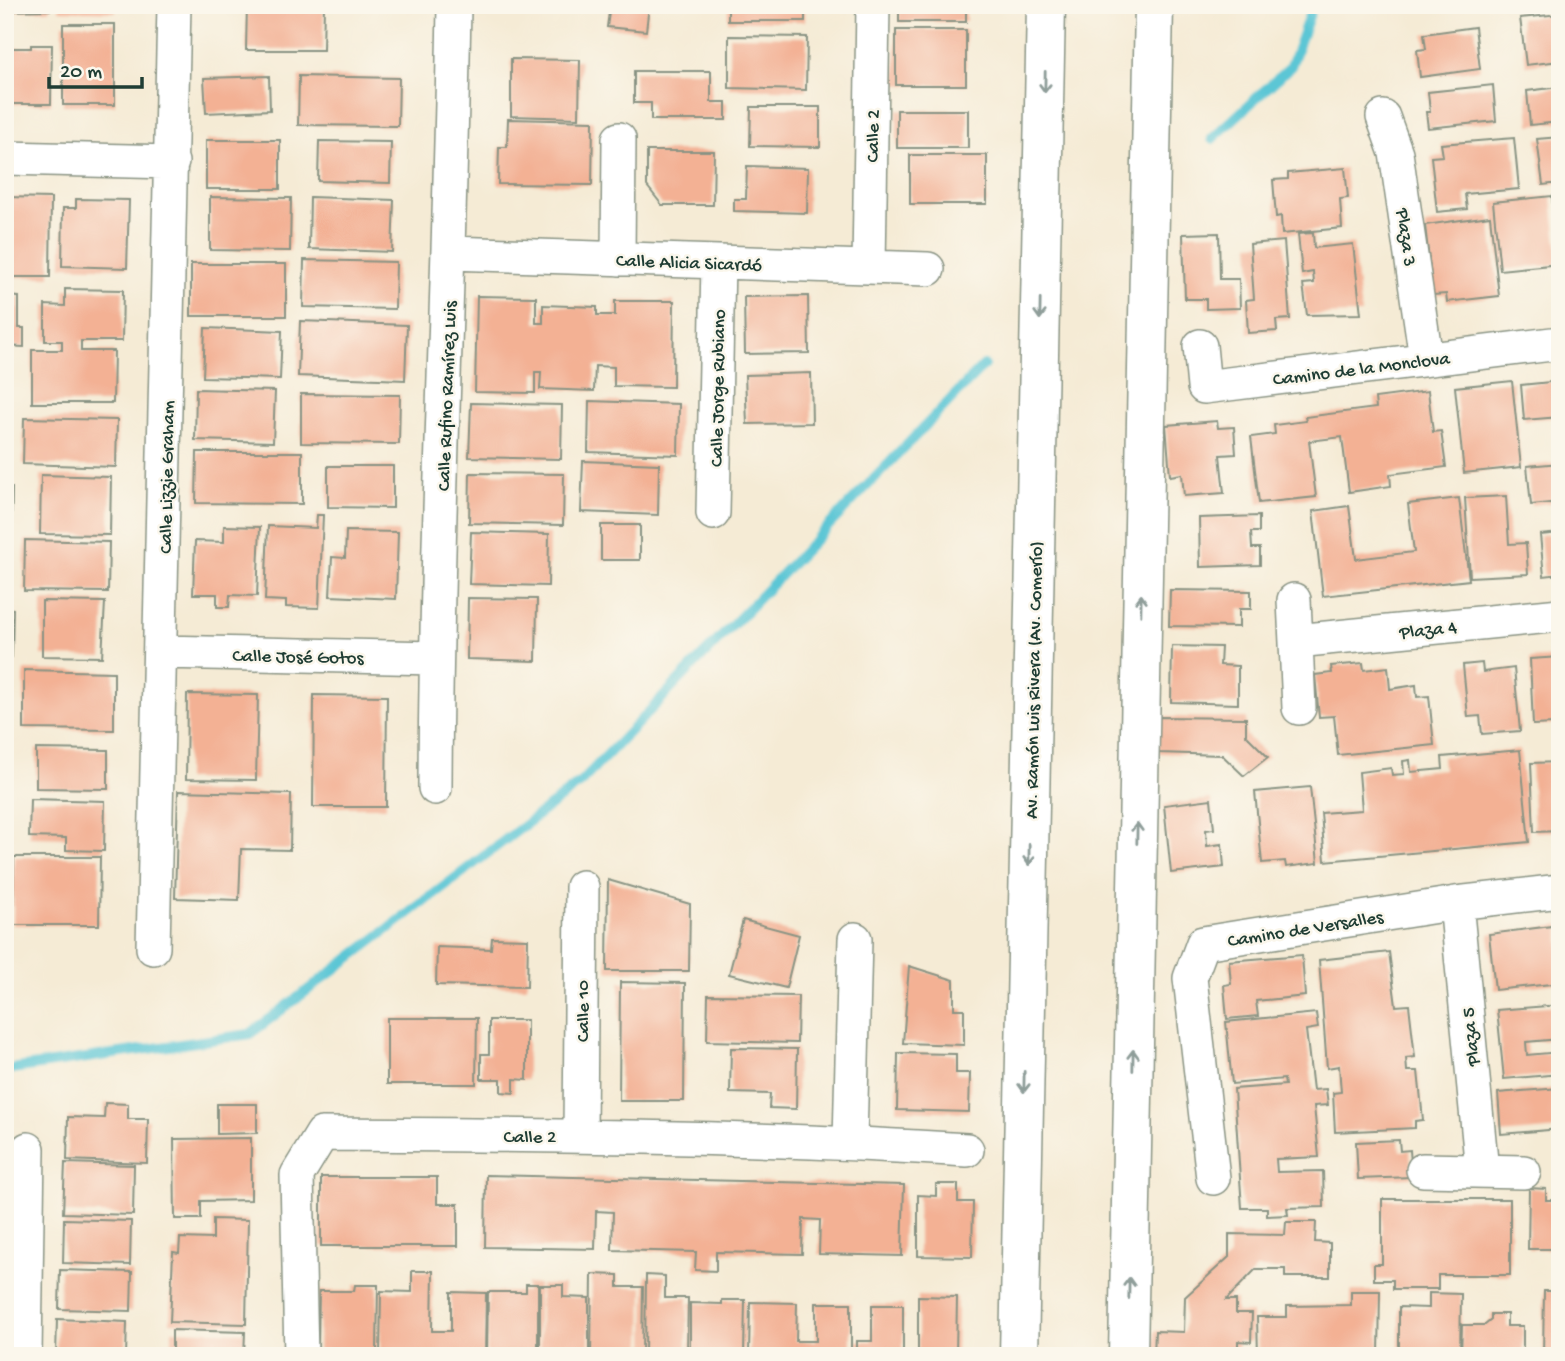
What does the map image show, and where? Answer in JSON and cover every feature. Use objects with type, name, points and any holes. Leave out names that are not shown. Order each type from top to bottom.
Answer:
[{"type":"main road","points":[[1128,1356],[1154,5]]},
{"type":"main road","name":"Av. Ramón Luis Rivera (Av. Comerío)","points":[[1019,1356],[1045,8]]},
{"type":"street","name":"Calle Lizzie Graham","points":[[153,948],[174,5]]},
{"type":"street","name":"Calle Rufino Ramírez Luis","points":[[435,788],[435,658],[450,253],[454,5]]},
{"type":"street","name":"Calle 2","points":[[869,267],[873,5]]},
{"type":"street","name":"Plaza 3","points":[[1383,117],[1396,153],[1426,358]]},
{"type":"street","points":[[618,259],[619,139]]},
{"type":"street","points":[[5,158],[172,162]]},
{"type":"street","name":"Calle Alicia Sicardó","points":[[450,253],[928,269]]},
{"type":"street","name":"Calle Jorge Rubiano","points":[[713,513],[718,262]]},
{"type":"street","name":"Camino de la Monclova","points":[[1200,345],[1203,387],[1560,343]]},
{"type":"street","points":[[1294,600],[1299,708]]},
{"type":"street","name":"Plaza 4","points":[[1296,640],[1560,615]]},
{"type":"street","name":"Calle José Gotos","points":[[161,652],[435,658]]},
{"type":"street","name":"Calle 10","points":[[580,1135],[582,887]]},
{"type":"street","name":"Camino de Versalles","points":[[1213,1178],[1190,978],[1203,943],[1456,903],[1560,891]]},
{"type":"street","name":"Plaza 5","points":[[1456,903],[1482,1171]]},
{"type":"street","points":[[850,1142],[855,939]]},
{"type":"street","name":"Calle 2","points":[[300,1356],[297,1175],[322,1134],[580,1135],[850,1142],[967,1150]]},
{"type":"street","points":[[19,1352],[28,1149]]},
{"type":"street","points":[[1423,1170],[1524,1172]]},
{"type":"building","points":[[5,5],[50,5],[50,10],[5,11]]},
{"type":"building","points":[[60,5],[116,5],[116,12],[59,10]]},
{"type":"building","points":[[247,5],[324,5],[323,50],[246,50]]},
{"type":"building","points":[[610,5],[649,5],[646,31],[607,27]]},
{"type":"building","points":[[728,5],[805,5],[805,21],[728,21]]},
{"type":"building","points":[[899,5],[966,5],[966,22],[899,22]]},
{"type":"building","points":[[1560,14],[1560,61],[1526,65],[1520,18]]},
{"type":"building","points":[[63,24],[115,24],[115,105],[63,105]]},
{"type":"building","points":[[1475,27],[1480,69],[1420,77],[1417,50],[1426,49],[1424,34]]},
{"type":"building","points":[[896,30],[966,30],[966,85],[896,85]]},
{"type":"building","points":[[729,36],[807,37],[806,90],[729,88]]},
{"type":"building","points":[[31,45],[52,45],[51,104],[5,104],[5,48],[31,48]]},
{"type":"building","points":[[511,59],[580,60],[579,118],[511,116]]},
{"type":"building","points":[[634,71],[711,71],[711,102],[726,102],[726,120],[651,120],[651,103],[634,103]]},
{"type":"building","points":[[269,76],[270,110],[206,113],[204,78]]},
{"type":"building","points":[[299,76],[399,78],[398,126],[298,125]]},
{"type":"building","points":[[1493,85],[1496,121],[1428,128],[1428,92]]},
{"type":"building","points":[[1560,87],[1560,122],[1530,125],[1527,91]]},
{"type":"building","points":[[751,107],[820,107],[820,147],[750,146]]},
{"type":"building","points":[[897,110],[968,110],[968,148],[897,148]]},
{"type":"building","points":[[508,119],[593,121],[592,185],[498,184],[499,147],[507,147]]},
{"type":"building","points":[[1560,137],[1560,183],[1543,185],[1537,139]]},
{"type":"building","points":[[1514,138],[1519,189],[1465,194],[1467,209],[1437,212],[1431,157],[1443,156],[1441,144]]},
{"type":"building","points":[[206,140],[280,140],[280,189],[206,189]]},
{"type":"building","points":[[319,141],[391,142],[390,183],[318,181]]},
{"type":"building","points":[[647,151],[714,151],[713,205],[662,205],[647,186]]},
{"type":"building","points":[[910,155],[987,155],[987,204],[910,204]]},
{"type":"building","points":[[747,166],[808,168],[807,213],[734,211],[734,199],[746,199]]},
{"type":"building","points":[[1345,168],[1348,198],[1340,199],[1342,228],[1282,234],[1281,216],[1276,217],[1273,180],[1288,179],[1288,173]]},
{"type":"building","points":[[1552,196],[1559,264],[1500,270],[1493,202]]},
{"type":"building","points":[[5,197],[51,198],[50,277],[5,277]]},
{"type":"building","points":[[210,197],[291,198],[290,251],[210,250]]},
{"type":"building","points":[[310,197],[394,200],[392,252],[309,249]]},
{"type":"building","points":[[76,199],[129,200],[127,268],[62,266],[63,208],[76,208]]},
{"type":"building","points":[[1490,216],[1499,296],[1447,302],[1446,294],[1433,295],[1425,225]]},
{"type":"building","points":[[1219,233],[1220,279],[1239,279],[1240,308],[1206,309],[1206,299],[1185,299],[1183,234]]},
{"type":"building","points":[[1313,233],[1314,248],[1353,244],[1361,314],[1307,315],[1303,284],[1314,283],[1313,272],[1302,274],[1298,234]]},
{"type":"building","points":[[1284,241],[1290,319],[1276,320],[1277,331],[1248,333],[1246,300],[1254,299],[1250,244]]},
{"type":"building","points":[[304,260],[396,262],[395,309],[303,307]]},
{"type":"building","points":[[191,264],[286,264],[286,316],[191,316]]},
{"type":"building","points":[[65,289],[123,290],[122,341],[81,341],[81,351],[114,351],[113,403],[32,403],[32,350],[62,350],[62,341],[45,341],[45,305],[65,306]]},
{"type":"building","points":[[5,296],[19,297],[19,328],[24,328],[24,347],[5,346]]},
{"type":"building","points":[[477,296],[536,297],[536,323],[543,323],[543,305],[597,307],[597,315],[615,315],[615,301],[674,301],[673,387],[614,386],[614,367],[595,366],[594,391],[540,389],[541,372],[535,372],[535,393],[475,392]]},
{"type":"building","points":[[808,296],[809,353],[745,354],[744,297]]},
{"type":"building","points":[[300,321],[407,325],[405,380],[298,376]]},
{"type":"building","points":[[205,328],[282,331],[280,379],[203,377]]},
{"type":"building","points":[[811,373],[812,423],[747,424],[745,375]]},
{"type":"building","points":[[1512,381],[1521,467],[1464,473],[1455,387]]},
{"type":"building","points":[[1560,381],[1560,417],[1524,420],[1521,385]]},
{"type":"building","points":[[196,389],[275,391],[273,442],[195,440]]},
{"type":"building","points":[[1428,391],[1433,432],[1441,431],[1446,467],[1390,474],[1391,486],[1349,492],[1342,437],[1309,441],[1316,497],[1259,503],[1251,437],[1275,434],[1274,425],[1306,421],[1305,417],[1376,408],[1375,398]]},
{"type":"building","points":[[301,394],[400,395],[399,444],[301,443]]},
{"type":"building","points":[[589,401],[679,404],[678,455],[588,452]]},
{"type":"building","points":[[471,403],[562,405],[561,459],[469,457]]},
{"type":"building","points":[[24,418],[117,420],[116,467],[23,464]]},
{"type":"building","points":[[1217,421],[1218,428],[1234,427],[1236,454],[1220,455],[1224,493],[1184,496],[1182,474],[1170,476],[1166,425]]},
{"type":"building","points":[[197,452],[302,452],[302,504],[196,503]]},
{"type":"building","points":[[583,461],[659,464],[658,515],[581,512]]},
{"type":"building","points":[[1560,463],[1560,502],[1531,505],[1527,466]]},
{"type":"building","points":[[328,466],[393,466],[393,508],[328,507]]},
{"type":"building","points":[[470,473],[564,474],[563,525],[469,523]]},
{"type":"building","points":[[41,475],[111,477],[110,535],[40,534]]},
{"type":"building","points":[[5,488],[12,488],[11,537],[5,537]]},
{"type":"building","points":[[1506,496],[1509,544],[1526,543],[1528,574],[1470,577],[1465,498]]},
{"type":"building","points":[[1459,498],[1469,580],[1323,596],[1313,511],[1349,506],[1356,559],[1414,552],[1408,504]]},
{"type":"building","points":[[317,515],[323,515],[319,608],[286,607],[286,601],[265,600],[268,526],[316,528]]},
{"type":"building","points":[[1259,516],[1259,532],[1251,532],[1252,548],[1260,548],[1260,565],[1200,567],[1199,518]]},
{"type":"building","points":[[601,525],[640,525],[640,560],[601,560]]},
{"type":"building","points":[[224,526],[260,527],[257,596],[230,595],[229,607],[217,607],[217,594],[193,594],[195,541],[224,542]]},
{"type":"building","points":[[346,531],[398,532],[396,599],[330,596],[332,557],[345,558]]},
{"type":"building","points":[[471,532],[549,534],[548,586],[469,584]]},
{"type":"building","points":[[1560,533],[1560,574],[1544,576],[1540,535]]},
{"type":"building","points":[[25,540],[109,542],[108,592],[24,591]]},
{"type":"building","points":[[1170,590],[1251,591],[1251,609],[1239,609],[1239,627],[1169,626]]},
{"type":"building","points":[[468,598],[537,599],[536,661],[467,659]]},
{"type":"building","points":[[42,601],[105,602],[102,657],[42,656]]},
{"type":"building","points":[[5,608],[13,609],[12,657],[5,657]]},
{"type":"building","points":[[1172,646],[1221,647],[1220,665],[1238,666],[1238,704],[1171,702]]},
{"type":"building","points":[[1560,657],[1560,737],[1555,737],[1554,724],[1533,725],[1530,659]]},
{"type":"building","points":[[1363,663],[1364,670],[1388,667],[1390,689],[1416,685],[1417,697],[1429,696],[1434,745],[1338,755],[1334,716],[1319,717],[1315,675],[1332,673],[1331,666]]},
{"type":"building","points":[[1482,663],[1483,672],[1514,668],[1520,731],[1482,734],[1480,716],[1468,717],[1463,665]]},
{"type":"building","points":[[24,670],[114,672],[114,730],[24,729]]},
{"type":"building","points":[[5,672],[10,672],[9,727],[5,727]]},
{"type":"building","points":[[187,694],[258,695],[256,780],[186,779]]},
{"type":"building","points":[[314,695],[387,696],[386,807],[313,807]]},
{"type":"building","points":[[1159,717],[1246,718],[1246,735],[1268,757],[1244,776],[1222,755],[1159,753]]},
{"type":"building","points":[[36,749],[108,750],[108,789],[36,788]]},
{"type":"building","points":[[1520,750],[1529,842],[1325,861],[1321,813],[1362,810],[1359,772],[1391,768],[1392,775],[1404,774],[1403,761],[1410,760],[1411,772],[1443,769],[1442,757]]},
{"type":"building","points":[[1560,762],[1560,831],[1534,832],[1531,763]]},
{"type":"building","points":[[1310,787],[1318,863],[1286,867],[1285,861],[1262,863],[1255,792]]},
{"type":"building","points":[[178,791],[291,794],[290,850],[241,849],[239,900],[175,898]]},
{"type":"building","points":[[30,799],[105,801],[104,851],[66,850],[66,838],[29,837]]},
{"type":"building","points":[[1211,799],[1214,829],[1206,830],[1207,846],[1222,844],[1224,867],[1171,873],[1164,805]]},
{"type":"building","points":[[14,857],[100,857],[99,925],[13,925]]},
{"type":"building","points":[[608,880],[690,904],[689,971],[607,971]]},
{"type":"building","points":[[743,920],[799,935],[786,988],[729,974]]},
{"type":"building","points":[[1560,925],[1560,983],[1495,990],[1489,934]]},
{"type":"building","points":[[492,938],[528,939],[527,987],[436,985],[437,947],[491,949]]},
{"type":"building","points":[[1389,952],[1396,1006],[1409,1005],[1415,1057],[1406,1058],[1407,1071],[1418,1071],[1423,1120],[1415,1121],[1415,1128],[1335,1132],[1333,1093],[1341,1092],[1339,1066],[1327,1068],[1319,960]]},
{"type":"building","points":[[1302,955],[1305,996],[1256,1001],[1258,1016],[1227,1019],[1224,985],[1231,984],[1229,961]]},
{"type":"building","points":[[909,966],[954,980],[954,1009],[964,1009],[964,1045],[903,1043]]},
{"type":"building","points":[[620,982],[685,983],[684,1101],[619,1101]]},
{"type":"building","points":[[708,995],[798,996],[797,1043],[707,1041]]},
{"type":"building","points":[[1560,1005],[1560,1039],[1526,1042],[1527,1055],[1560,1052],[1560,1074],[1504,1079],[1497,1010]]},
{"type":"building","points":[[1316,1013],[1318,1028],[1306,1030],[1313,1090],[1326,1089],[1328,1105],[1314,1106],[1319,1157],[1276,1159],[1277,1172],[1323,1171],[1324,1207],[1287,1208],[1288,1215],[1267,1216],[1267,1208],[1242,1208],[1234,1089],[1285,1085],[1284,1079],[1232,1084],[1226,1022]]},
{"type":"building","points":[[387,1018],[477,1018],[476,1084],[387,1084]]},
{"type":"building","points":[[489,1020],[527,1020],[527,1080],[514,1079],[514,1093],[501,1092],[501,1079],[481,1079],[481,1054],[489,1054]]},
{"type":"building","points":[[731,1048],[797,1049],[796,1109],[769,1108],[770,1094],[730,1093]]},
{"type":"building","points":[[898,1053],[956,1054],[956,1073],[970,1073],[969,1112],[897,1110]]},
{"type":"building","points":[[1560,1088],[1560,1129],[1501,1134],[1498,1093]]},
{"type":"building","points":[[105,1103],[128,1104],[128,1119],[148,1119],[147,1163],[67,1160],[68,1117],[104,1118]]},
{"type":"building","points":[[217,1104],[257,1104],[257,1133],[217,1134]]},
{"type":"building","points":[[251,1138],[251,1200],[201,1201],[201,1219],[175,1219],[174,1139]]},
{"type":"building","points":[[1399,1140],[1400,1151],[1410,1150],[1412,1177],[1358,1179],[1356,1142]]},
{"type":"building","points":[[65,1163],[134,1165],[133,1215],[63,1213]]},
{"type":"building","points":[[486,1175],[904,1185],[902,1256],[819,1254],[820,1220],[803,1219],[802,1254],[716,1252],[716,1271],[695,1270],[696,1252],[612,1250],[613,1212],[596,1211],[595,1249],[485,1247]]},
{"type":"building","points":[[321,1177],[437,1177],[437,1204],[458,1204],[458,1246],[321,1246]]},
{"type":"building","points":[[936,1184],[958,1184],[958,1202],[973,1202],[972,1257],[918,1256],[918,1195],[936,1196]]},
{"type":"building","points":[[1529,1188],[1546,1189],[1546,1200],[1560,1200],[1560,1249],[1528,1249]]},
{"type":"building","points":[[1382,1199],[1510,1199],[1510,1275],[1438,1275],[1438,1289],[1393,1289],[1393,1280],[1374,1280],[1374,1264],[1382,1264]]},
{"type":"building","points":[[64,1219],[131,1221],[130,1265],[63,1263]]},
{"type":"building","points":[[213,1219],[248,1220],[246,1324],[170,1322],[173,1252],[179,1253],[180,1238],[213,1239]]},
{"type":"building","points":[[1286,1222],[1316,1222],[1315,1242],[1330,1243],[1330,1277],[1285,1277],[1285,1269],[1256,1269],[1226,1300],[1236,1300],[1236,1313],[1252,1313],[1251,1342],[1238,1341],[1238,1350],[1249,1350],[1249,1356],[1154,1356],[1155,1331],[1184,1332],[1185,1297],[1229,1257],[1229,1234],[1285,1235]]},
{"type":"building","points":[[60,1270],[132,1272],[131,1311],[59,1309]]},
{"type":"building","points":[[412,1271],[433,1271],[432,1331],[451,1331],[451,1292],[486,1293],[485,1356],[380,1356],[381,1291],[412,1292]]},
{"type":"building","points":[[592,1274],[618,1275],[618,1287],[643,1287],[642,1356],[591,1356]]},
{"type":"building","points":[[646,1275],[665,1276],[665,1298],[688,1298],[687,1356],[645,1356]]},
{"type":"building","points":[[526,1284],[538,1284],[538,1356],[487,1356],[488,1292],[526,1292]]},
{"type":"building","points":[[355,1285],[378,1285],[377,1351],[318,1350],[319,1291],[354,1291]]},
{"type":"building","points":[[540,1285],[563,1285],[563,1297],[589,1298],[589,1356],[540,1356]]},
{"type":"building","points":[[1351,1291],[1380,1291],[1379,1356],[1258,1356],[1257,1317],[1287,1317],[1287,1306],[1351,1305]]},
{"type":"building","points":[[1544,1291],[1560,1291],[1560,1356],[1543,1356]]},
{"type":"building","points":[[1429,1293],[1461,1294],[1460,1356],[1399,1356],[1399,1307],[1429,1308]]},
{"type":"building","points":[[918,1296],[957,1297],[956,1356],[918,1356]]},
{"type":"building","points":[[722,1300],[745,1300],[744,1356],[690,1356],[690,1303],[722,1304]]},
{"type":"building","points":[[750,1302],[797,1303],[796,1341],[816,1341],[816,1303],[851,1303],[851,1356],[749,1356]]},
{"type":"building","points":[[872,1305],[903,1305],[903,1356],[857,1356],[857,1341],[872,1341]]},
{"type":"building","points":[[1491,1314],[1507,1314],[1507,1326],[1523,1326],[1523,1356],[1461,1356],[1462,1325],[1485,1325],[1491,1320]]},
{"type":"building","points":[[57,1319],[127,1322],[126,1356],[56,1356]]},
{"type":"building","points":[[172,1330],[245,1332],[244,1356],[172,1356]]},
{"type":"waterway","points":[[1212,139],[1291,66],[1313,5]]},
{"type":"waterway","points":[[5,1070],[250,1034],[580,783],[984,365]]}]
